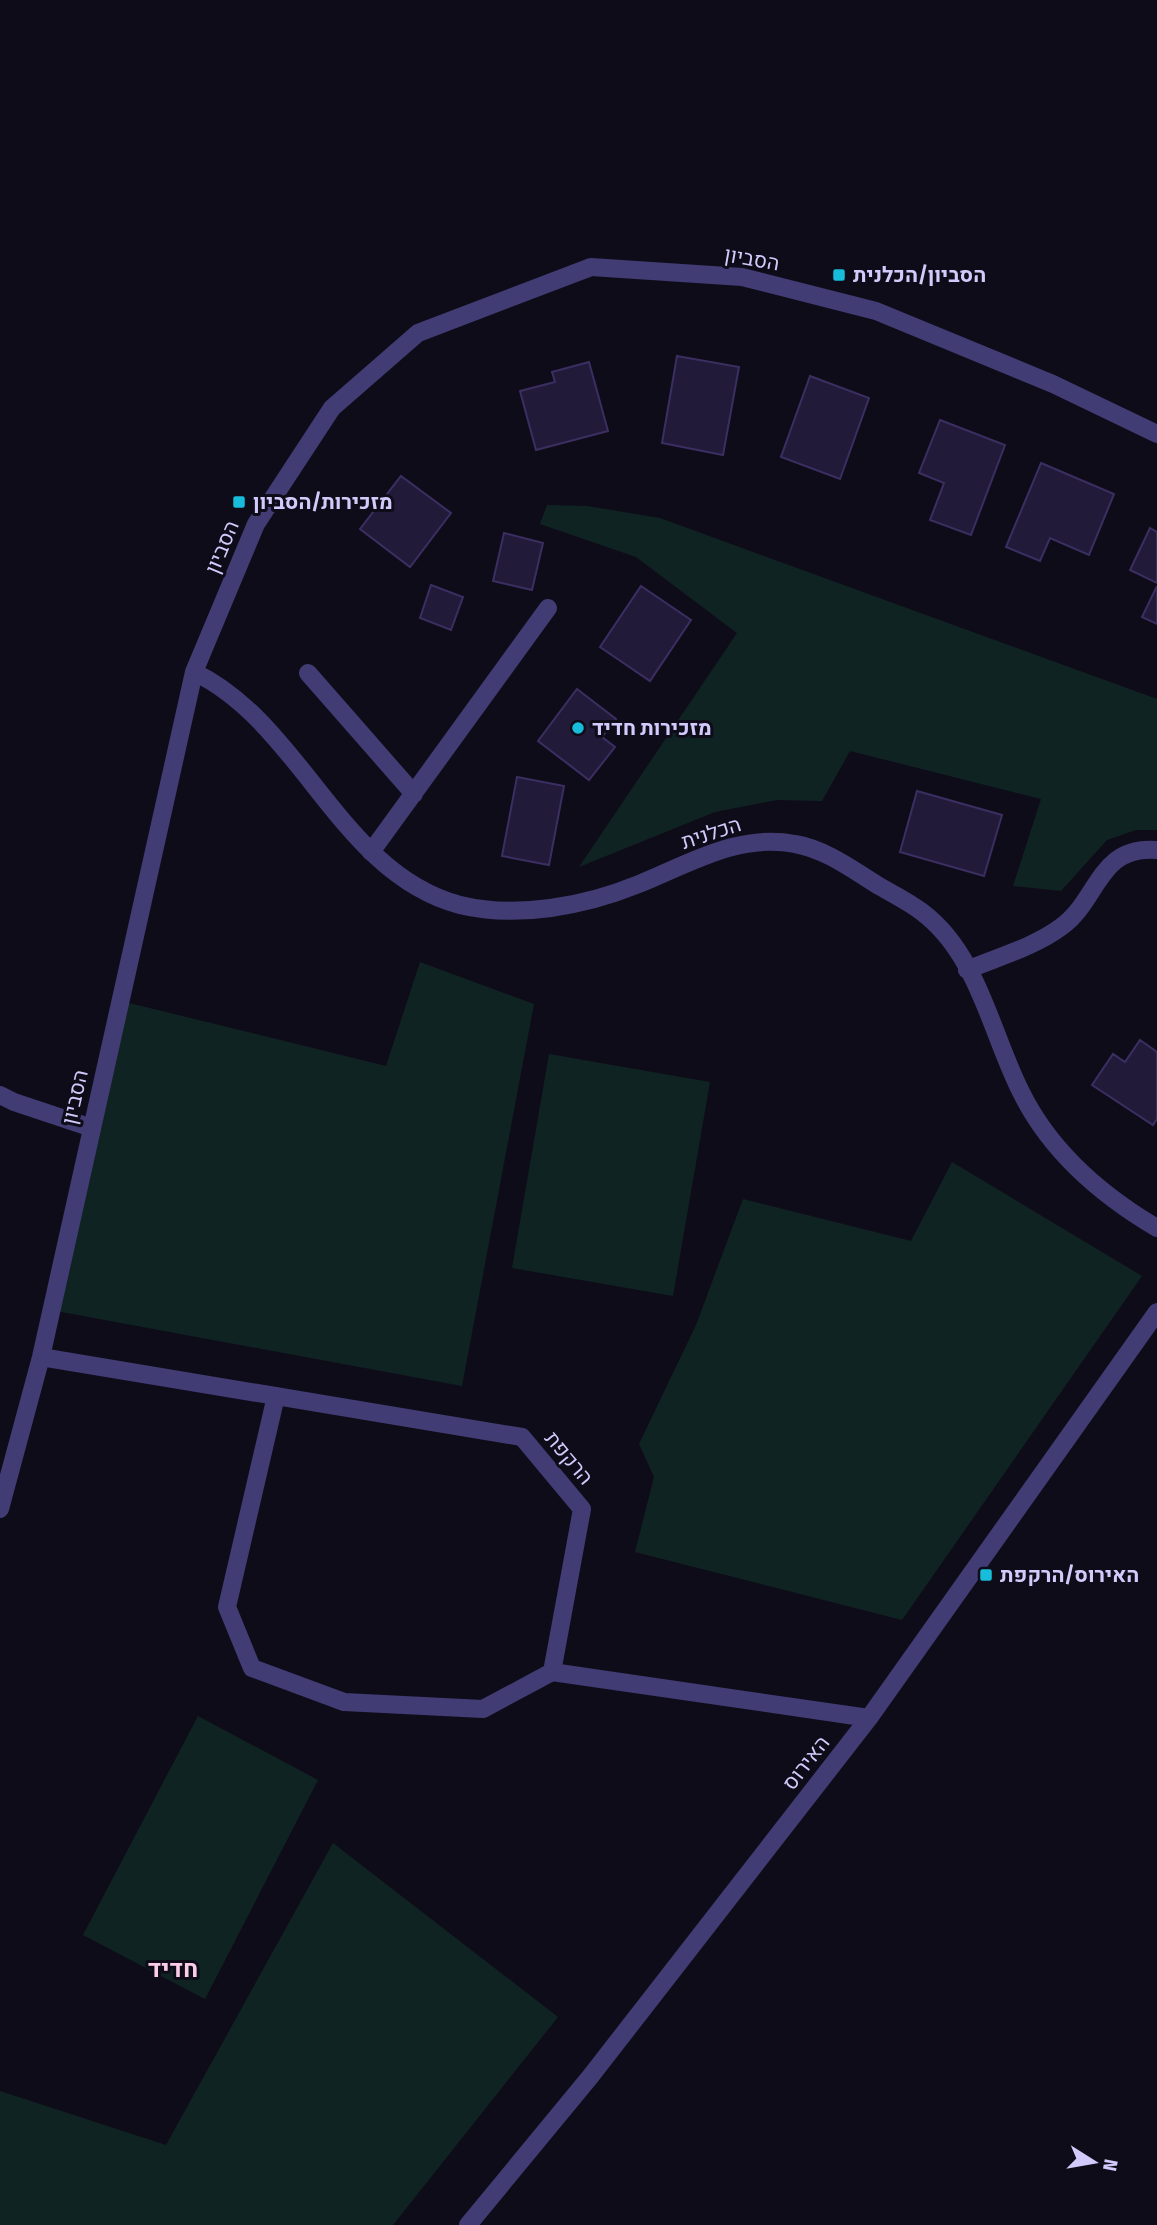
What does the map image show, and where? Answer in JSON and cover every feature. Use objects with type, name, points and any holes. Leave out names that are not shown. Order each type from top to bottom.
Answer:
[{"type":"street","name":"הסביון","points":[[0,1509],[41,1357],[194,672],[256,524],[332,408],[418,333],[591,267],[742,277],[876,312],[1053,384],[1157,434]]},
{"type":"street","points":[[371,852],[548,608]]},
{"type":"street","name":"הכלנית","points":[[194,672],[228,693],[264,725],[371,852],[400,877],[431,896],[462,905],[500,911],[540,908],[604,897],[731,846],[760,842],[795,844],[828,855],[923,912],[950,942],[967,970],[1020,1092],[1052,1140],[1088,1179],[1130,1212],[1157,1228]]},
{"type":"street","points":[[308,673],[414,794]]},
{"type":"street","points":[[967,970],[1045,938],[1063,926],[1078,911],[1113,862],[1127,852],[1157,850]]},
{"type":"street","points":[[0,1095],[92,1128]]},
{"type":"street","name":"האירוס","points":[[468,2225],[590,2077],[869,1718],[1157,1312]]},
{"type":"street","name":"הרקפת","points":[[41,1357],[522,1437],[582,1509],[552,1672]]},
{"type":"street","points":[[276,1396],[226,1607],[252,1668],[344,1702],[483,1709],[552,1672],[869,1718]]},
{"type":"green space","points":[[547,505],[587,506],[660,518],[1157,699],[1157,830],[1136,830],[1107,840],[1061,891],[1013,886],[1041,799],[850,751],[822,801],[777,800],[715,812],[579,867],[737,633],[636,557],[540,524]]},
{"type":"green space","points":[[420,962],[534,1004],[462,1386],[51,1310],[121,1001],[386,1066]]},
{"type":"green space","points":[[549,1054],[710,1082],[673,1296],[512,1268]]},
{"type":"green space","points":[[952,1162],[1142,1276],[902,1620],[635,1552],[654,1477],[639,1444],[696,1325],[743,1199],[911,1241]]},
{"type":"green space","points":[[198,1716],[318,1780],[205,1999],[83,1935]]},
{"type":"green space","points":[[333,1843],[558,2017],[393,2225],[0,2225],[0,2091],[166,2145]]},
{"type":"building","points":[[677,356],[739,367],[723,455],[662,443]]},
{"type":"building","points":[[589,362],[608,431],[536,450],[520,391],[555,382],[552,372]]},
{"type":"building","points":[[810,376],[869,398],[840,479],[781,457]]},
{"type":"building","points":[[940,420],[1005,445],[971,535],[930,520],[944,483],[919,473]]},
{"type":"building","points":[[1041,463],[1114,494],[1089,555],[1050,538],[1040,561],[1006,547]]},
{"type":"building","points":[[401,476],[451,513],[410,567],[360,529]]},
{"type":"building","points":[[1150,528],[1157,532],[1157,583],[1130,570]]},
{"type":"building","points":[[504,533],[543,543],[532,590],[493,581]]},
{"type":"building","points":[[431,585],[463,597],[451,630],[420,618]]},
{"type":"building","points":[[641,586],[691,620],[650,681],[600,647]]},
{"type":"building","points":[[1157,586],[1157,624],[1142,617]]},
{"type":"building","name":"מזכירות חדיד","points":[[577,689],[616,719],[602,737],[615,747],[589,780],[538,741]]},
{"type":"building","points":[[517,777],[564,786],[549,865],[502,856]]},
{"type":"building","points":[[917,791],[1002,815],[984,876],[900,852]]},
{"type":"building","points":[[1140,1040],[1157,1052],[1157,1119],[1153,1125],[1092,1085],[1113,1054],[1125,1062]]},
{"type":"place","name":"הסביון/הכלנית","points":[[839,275]]},
{"type":"place","name":"מזכירות/הסביון","points":[[239,502]]},
{"type":"place","name":"מזכירות חדיד","points":[[578,728]]},
{"type":"place","name":"האירוס/הרקפת","points":[[986,1575]]},
{"type":"district","name":"חדיד","points":[[173,1969]]}]
